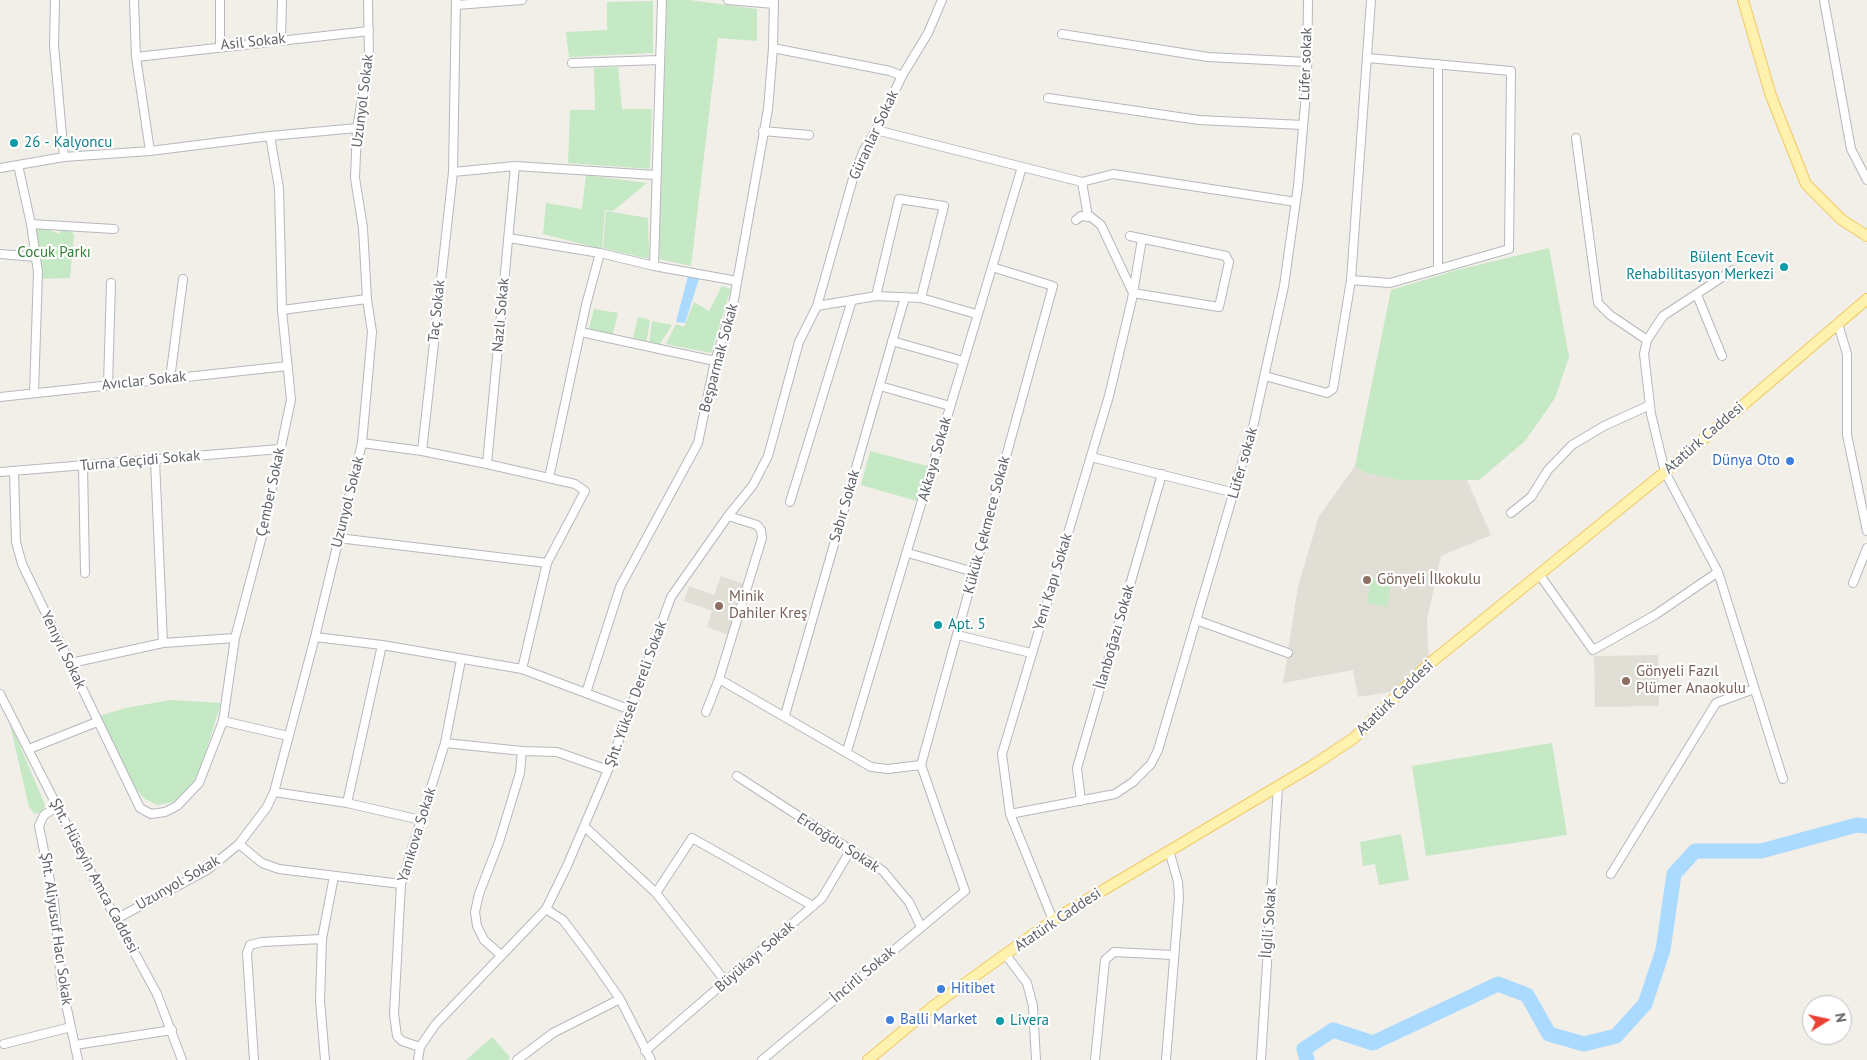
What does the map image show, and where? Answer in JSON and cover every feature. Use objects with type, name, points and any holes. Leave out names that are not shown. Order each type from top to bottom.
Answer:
[{"type":"main road","points":[[1738,0],[1789,145],[1806,184],[1842,220],[1866,238]]},
{"type":"main road","points":[[1744,0],[1752,36]]},
{"type":"main road","name":"Atatürk Caddesi","points":[[868,1060],[932,1007],[1053,920],[1278,786],[1354,738],[1429,664],[1665,472],[1864,301],[1867,292]]},
{"type":"street","points":[[55,0],[54,45],[64,157]]},
{"type":"street","points":[[134,0],[136,56],[150,151]]},
{"type":"street","points":[[220,0],[220,46]]},
{"type":"street","points":[[281,39],[282,0]]},
{"type":"street","name":"Uzunyol Sokak","points":[[116,918],[207,870],[239,844],[267,807],[274,792],[315,637],[362,443],[372,332],[367,298],[363,228],[355,178],[358,128],[369,58],[368,0]]},
{"type":"street","points":[[456,3],[522,0]]},
{"type":"street","points":[[654,266],[655,175],[662,0]]},
{"type":"street","points":[[728,0],[774,2]]},
{"type":"street","name":"Güranlar Sokak","points":[[817,306],[854,175],[864,150],[876,130],[902,76],[928,33],[942,0]]},
{"type":"street","name":"Lüfer sokak","points":[[1010,814],[1115,794],[1133,782],[1151,764],[1158,750],[1235,492],[1265,376],[1284,286],[1296,202],[1303,125],[1308,0]]},
{"type":"street","points":[[1265,376],[1327,393],[1333,389],[1351,280],[1371,0]]},
{"type":"street","points":[[1824,0],[1851,150],[1867,180]]},
{"type":"street","name":"Beşparmak Sokak","points":[[586,693],[620,588],[698,443],[715,361],[733,305],[763,132],[773,48],[774,2]]},
{"type":"street","name":"Taç Sokak","points":[[422,451],[453,172],[456,3]]},
{"type":"street","name":"Asil Sokak","points":[[136,56],[369,31]]},
{"type":"street","points":[[1062,34],[1208,57],[1307,62]]},
{"type":"street","points":[[773,48],[881,69],[902,76]]},
{"type":"street","points":[[1351,280],[1390,284],[1509,248],[1511,71],[1368,58]]},
{"type":"street","points":[[572,62],[659,60]]},
{"type":"street","points":[[1438,64],[1438,269]]},
{"type":"street","points":[[1048,98],[1199,120],[1303,125]]},
{"type":"street","points":[[0,168],[64,157],[150,151],[270,136],[358,128]]},
{"type":"street","points":[[876,130],[1082,182],[1113,174],[1296,202]]},
{"type":"street","points":[[763,132],[809,135]]},
{"type":"street","name":"Çember Sokak","points":[[151,814],[165,812],[177,806],[199,783],[223,721],[235,638],[262,536],[291,400],[282,310],[279,188],[270,136]]},
{"type":"street","points":[[1576,138],[1598,303],[1610,315],[1647,340]]},
{"type":"street","points":[[18,166],[31,224],[38,272],[34,393]]},
{"type":"street","points":[[453,172],[515,166],[655,175]]},
{"type":"street","name":"Nazlı Sokak","points":[[487,464],[515,166]]},
{"type":"street","name":"Akkaya Sokak","points":[[846,751],[908,553],[976,314],[1022,167]]},
{"type":"street","points":[[1082,182],[1088,217]]},
{"type":"street","points":[[876,296],[899,199],[944,206],[922,298]]},
{"type":"street","points":[[1076,220],[1081,216],[1088,217],[1101,225],[1133,293],[1219,307],[1229,262],[1226,256],[1130,236]]},
{"type":"street","points":[[31,224],[114,229]]},
{"type":"street","points":[[509,238],[600,253],[654,266],[737,281]]},
{"type":"street","name":"Yeni Kapı Sokak","points":[[1053,920],[1010,814],[1002,754],[1109,396],[1133,293],[1142,240]]},
{"type":"street","points":[[549,478],[600,253]]},
{"type":"street","points":[[0,254],[36,257]]},
{"type":"street","name":"Kükük Çekmece Sokak","points":[[921,765],[1053,286],[992,267]]},
{"type":"street","points":[[1733,270],[1663,316],[1647,340],[1644,354],[1650,405],[1665,472],[1718,572],[1783,779]]},
{"type":"street","points":[[170,379],[183,279]]},
{"type":"street","points":[[108,385],[111,283]]},
{"type":"street","points":[[1697,295],[1722,356]]},
{"type":"street","points":[[817,306],[876,296],[905,297],[922,298],[976,314]]},
{"type":"street","name":"Sabır Sokak","points":[[785,716],[905,297]]},
{"type":"street","points":[[282,310],[367,298]]},
{"type":"street","points":[[790,502],[852,300]]},
{"type":"street","name":"Şht. Yüksel Dereli Sokak","points":[[420,1046],[446,1013],[546,909],[608,770],[670,597],[728,516],[753,485],[768,456],[798,342],[817,306]]},
{"type":"street","points":[[1838,324],[1847,354],[1847,435],[1867,532]]},
{"type":"street","points":[[581,332],[715,361]]},
{"type":"street","points":[[892,340],[963,361]]},
{"type":"street","name":"Avıclar Sokak","points":[[0,397],[288,366]]},
{"type":"street","points":[[880,386],[950,406]]},
{"type":"street","points":[[1511,513],[1531,497],[1548,470],[1572,445],[1604,426],[1650,405]]},
{"type":"street","points":[[362,443],[422,451],[487,464],[575,484],[585,491],[547,563],[522,669]]},
{"type":"street","name":"Turna Geçidi Sokak","points":[[0,472],[280,449]]},
{"type":"street","points":[[1091,456],[1235,492]]},
{"type":"street","points":[[155,460],[163,643]]},
{"type":"street","points":[[83,466],[85,573]]},
{"type":"street","name":"Yenıyıl Sokak","points":[[14,471],[16,542],[22,564],[140,808],[151,814]]},
{"type":"street","name":"İlanboğazı Sokak","points":[[1081,801],[1076,768],[1162,474]]},
{"type":"street","points":[[706,712],[719,679],[762,538],[761,530],[757,525],[728,516]]},
{"type":"street","points":[[338,538],[547,563]]},
{"type":"street","points":[[1853,583],[1867,548]]},
{"type":"street","points":[[908,553],[974,572]]},
{"type":"street","points":[[1539,574],[1593,650],[1655,615],[1718,572]]},
{"type":"street","points":[[1196,620],[1288,653]]},
{"type":"street","points":[[957,635],[1031,653]]},
{"type":"street","points":[[315,637],[382,645],[522,669],[631,710]]},
{"type":"street","points":[[71,663],[163,643],[235,638]]},
{"type":"street","points":[[347,803],[382,645]]},
{"type":"street","name":"Yanıkova Sokak","points":[[420,1046],[402,1041],[398,1036],[394,1014],[401,884],[445,743],[461,660]]},
{"type":"street","points":[[719,679],[871,767],[888,768],[921,765]]},
{"type":"street","points":[[1611,874],[1716,703],[1754,689]]},
{"type":"street","name":"Şht. Hüseyin Amca Caddesi","points":[[0,694],[157,994],[182,1060]]},
{"type":"street","points":[[223,721],[288,736]]},
{"type":"street","points":[[29,749],[97,722]]},
{"type":"street","points":[[445,743],[522,751],[556,752],[608,770]]},
{"type":"street","points":[[500,955],[484,940],[477,926],[475,912],[479,894],[499,842],[520,773],[522,751]]},
{"type":"street","name":"İncirli Sokak","points":[[762,1060],[965,891],[921,765]]},
{"type":"street","name":"Erdoğdu Sokak","points":[[738,776],[883,871],[902,891],[921,927]]},
{"type":"street","name":"İlgili Sokak","points":[[1260,1060],[1278,786]]},
{"type":"street","points":[[274,792],[347,803],[421,820]]},
{"type":"street","name":"Şht. Aliyusuf Hacı Sokak","points":[[58,807],[44,815],[39,826],[54,902],[61,981],[78,1060]]},
{"type":"street","points":[[584,827],[656,894],[726,982]]},
{"type":"street","points":[[656,894],[692,838],[813,906]]},
{"type":"street","points":[[239,844],[262,863],[279,869],[401,884]]},
{"type":"street","name":"Büyükayı Sokak","points":[[645,1051],[822,898],[850,850]]},
{"type":"street","points":[[1166,1060],[1179,897],[1178,882],[1169,850]]},
{"type":"street","points":[[325,1060],[320,1000],[322,939],[334,876]]},
{"type":"street","points":[[546,909],[563,920],[620,999],[651,1060]]},
{"type":"street","points":[[254,1060],[246,953],[250,945],[262,942],[322,939]]},
{"type":"street","points":[[1095,1060],[1105,960],[1114,952],[1173,955]]},
{"type":"street","points":[[1006,955],[1027,983],[1034,1006],[1036,1060]]},
{"type":"street","points":[[517,1060],[553,1033],[620,999]]},
{"type":"street","points":[[4,1044],[71,1027]]},
{"type":"street","points":[[75,1045],[172,1030]]},
{"type":"street","points":[[418,1060],[420,1046]]},
{"type":"shaded area","name":"Gönyeli İlkokulu","points":[[1355,466],[1366,473],[1399,480],[1467,480],[1491,535],[1441,556],[1427,620],[1429,664],[1403,690],[1358,697],[1353,670],[1283,683],[1298,586],[1319,516]]},
{"type":"shaded area","name":"Minik Dahiler Kreş","points":[[721,576],[747,585],[729,635],[707,627],[712,611],[684,601],[689,586],[714,595]]},
{"type":"shaded area","name":"Gönyeli Fazıl Plümer Anaokulu","points":[[1658,655],[1659,706],[1595,707],[1594,656]]},
{"type":"green space","points":[[667,0],[689,0],[757,9],[757,41],[718,38],[691,266],[659,259]]},
{"type":"green space","points":[[653,1],[653,53],[569,57],[566,32],[607,30],[607,2]]},
{"type":"green space","points":[[618,67],[622,109],[652,109],[650,169],[568,163],[570,110],[595,110],[594,68]]},
{"type":"green space","points":[[586,175],[647,183],[613,211],[605,210],[602,249],[543,234],[546,203],[582,209]]},
{"type":"green space","points":[[606,211],[648,218],[649,259],[603,248]]},
{"type":"green space","name":"Cocuk Parkı","points":[[31,224],[60,234],[61,225],[74,234],[70,278],[37,279]]},
{"type":"green space","points":[[1549,248],[1569,357],[1555,398],[1525,441],[1479,480],[1399,480],[1366,473],[1355,466],[1391,290],[1457,270]]},
{"type":"green space","points":[[722,286],[731,289],[711,353],[666,344],[676,324],[684,327],[694,302],[709,311]]},
{"type":"green space","points":[[594,309],[618,313],[612,338],[588,332]]},
{"type":"green space","points":[[638,317],[650,320],[646,344],[632,342]]},
{"type":"green space","points":[[652,321],[672,325],[658,347],[649,346]]},
{"type":"green space","points":[[870,451],[927,466],[917,501],[861,485]]},
{"type":"green space","points":[[1371,578],[1391,582],[1387,607],[1367,603]]},
{"type":"green space","points":[[170,700],[221,703],[202,764],[194,781],[173,802],[157,805],[145,799],[124,776],[99,716],[126,708]]},
{"type":"green space","points":[[9,720],[45,805],[42,812],[35,814],[29,807]]},
{"type":"green space","points":[[1552,743],[1567,835],[1426,856],[1412,766]]},
{"type":"green space","points":[[1401,834],[1409,880],[1379,885],[1375,864],[1363,866],[1360,842]]},
{"type":"green space","points":[[492,1037],[510,1057],[508,1060],[466,1060]]},
{"type":"water","points":[[688,276],[699,279],[685,323],[676,322]]},
{"type":"waterway","points":[[1307,1060],[1304,1049],[1333,1030],[1373,1043],[1498,984],[1527,995],[1549,1034],[1584,1044],[1616,1036],[1645,1004],[1663,950],[1674,874],[1695,851],[1761,851],[1857,825],[1867,826]]},
{"type":"place","name":"26 - Kalyoncu","points":[[14,143]]},
{"type":"place","name":"Bülent Ecevit Rehabilitasyon Merkezi","points":[[1784,267]]},
{"type":"place","name":"Dünya Oto","points":[[1790,461]]},
{"type":"place","name":"Gönyeli İlkokulu","points":[[1367,580]]},
{"type":"place","name":"Minik Dahiler Kreş","points":[[719,606]]},
{"type":"place","name":"Apt. 5","points":[[938,625]]},
{"type":"place","name":"Gönyeli Fazıl Plümer Anaokulu","points":[[1626,681]]},
{"type":"place","name":"Hitibet","points":[[941,989]]},
{"type":"place","name":"Balli Market","points":[[890,1020]]},
{"type":"place","name":"Livera","points":[[1000,1021]]}]
